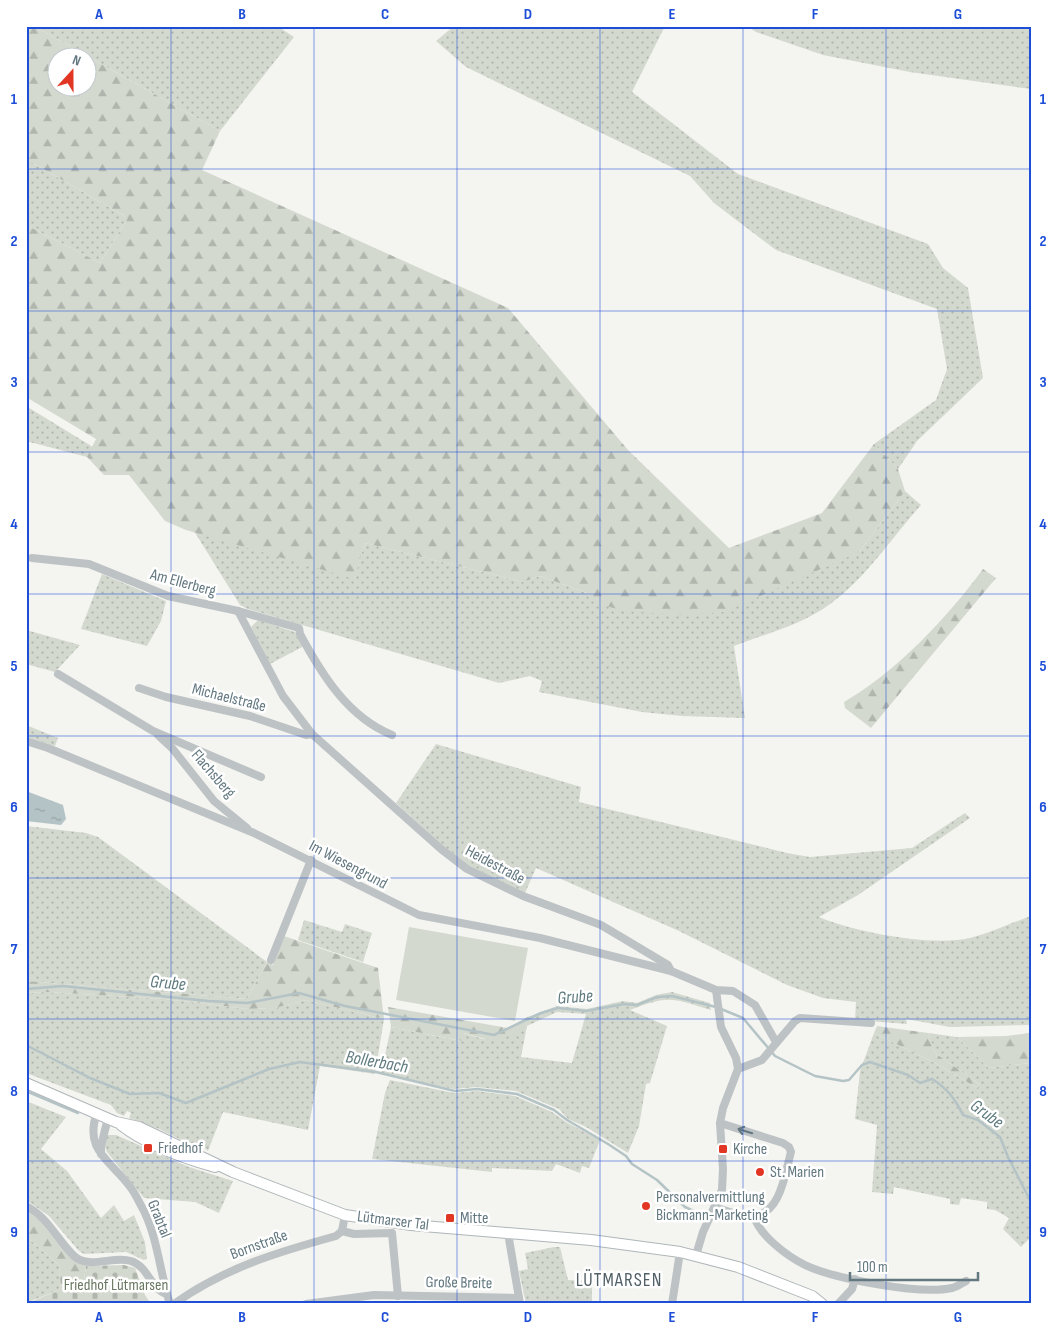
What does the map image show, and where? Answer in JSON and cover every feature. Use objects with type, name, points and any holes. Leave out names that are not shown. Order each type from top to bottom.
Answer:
[{"type":"main road","name":"Lütmarser Tal","points":[[26,1083],[97,1113],[143,1139],[195,1161],[233,1172],[345,1214],[402,1224],[508,1233],[696,1255]]},
{"type":"main road","points":[[696,1255],[746,1270],[812,1296],[822,1304]]},
{"type":"street","name":"Am Ellerberg","points":[[32,558],[89,564],[168,596],[238,611],[299,628],[300,634],[323,676],[344,700],[373,727],[392,735]]},
{"type":"street","name":"Heidestraße","points":[[238,611],[283,696],[312,734],[434,843],[467,869],[523,896],[601,925],[668,965],[671,970],[716,990],[733,991],[755,1005],[774,1044]]},
{"type":"street","name":"Flachsberg","points":[[58,674],[153,731],[261,777]]},
{"type":"street","name":"Michaelstraße","points":[[139,688],[166,697],[250,716],[306,735],[312,734]]},
{"type":"street","name":"Flachsberg","points":[[153,731],[172,748],[214,801],[254,834]]},
{"type":"street","name":"Im Wiesengrund","points":[[26,741],[57,751],[254,834],[419,915],[540,938],[671,970]]},
{"type":"street","points":[[271,960],[310,860]]},
{"type":"street","points":[[696,1255],[703,1232],[722,1190],[723,1169],[720,1123],[723,1108],[738,1069],[718,1014],[716,990]]},
{"type":"street","points":[[738,1069],[756,1064],[800,1018],[871,1023]]},
{"type":"street","name":"Grabtal","points":[[97,1113],[92,1125],[93,1140],[102,1154],[130,1187],[152,1229],[170,1304]]},
{"type":"street","points":[[102,1154],[100,1146],[112,1120]]},
{"type":"street","points":[[715,1207],[754,1216],[768,1210],[778,1196],[790,1152],[789,1147],[784,1143],[720,1123]]},
{"type":"street","points":[[26,1206],[46,1220],[75,1257],[90,1262],[131,1261],[143,1267],[159,1292],[167,1294]]},
{"type":"street","points":[[345,1214],[342,1231],[354,1234],[392,1234],[398,1296]]},
{"type":"street","points":[[754,1216],[765,1236],[805,1264],[854,1279],[938,1290],[954,1288],[966,1281]]},
{"type":"street","name":"Bornstraße","points":[[174,1304],[226,1272],[280,1251],[336,1236],[342,1231]]},
{"type":"street","points":[[508,1233],[520,1301]]},
{"type":"street","points":[[672,1304],[680,1252]]},
{"type":"street","points":[[838,1304],[852,1289],[854,1279]]},
{"type":"street","name":"Große Breite","points":[[306,1304],[374,1295],[520,1301]]},
{"type":"green space","points":[[26,26],[34,26],[73,48],[48,48],[48,98],[98,98],[98,62],[220,131],[202,170],[508,308],[628,450],[729,548],[822,513],[874,444],[898,469],[905,491],[859,552],[724,612],[684,615],[624,611],[593,602],[587,593],[540,576],[523,582],[365,543],[354,579],[186,530],[165,521],[129,475],[104,475],[87,457],[96,439],[26,397],[26,225],[100,263],[128,218],[26,159]]},
{"type":"green space","points":[[34,26],[277,26],[294,37],[220,131],[98,62],[98,48],[73,48]]},
{"type":"green space","points":[[454,26],[665,26],[632,92],[738,174],[928,244],[943,268],[968,288],[983,378],[917,441],[898,469],[874,444],[936,400],[947,369],[937,309],[776,250],[714,203],[690,176],[466,67],[436,41]]},
{"type":"green space","points":[[747,26],[1031,26],[1031,89],[910,72],[823,55],[756,32]]},
{"type":"green space","points":[[26,159],[128,218],[100,263],[26,225]]},
{"type":"green space","points":[[26,406],[93,447],[87,457],[26,441]]},
{"type":"green space","points":[[905,491],[921,505],[869,568],[840,597],[797,623],[734,646],[745,718],[682,716],[642,712],[539,692],[542,681],[530,676],[499,683],[248,609],[240,605],[194,531],[354,578],[365,543],[523,582],[540,576],[587,593],[859,552]]},
{"type":"green space","points":[[983,569],[996,578],[871,728],[845,708],[844,702],[883,675],[937,625]]},
{"type":"green space","points":[[102,574],[166,601],[161,621],[147,646],[81,629]]},
{"type":"green space","points":[[258,620],[295,632],[304,646],[270,664],[251,627]]},
{"type":"green space","points":[[26,630],[80,645],[55,672],[26,664]]},
{"type":"green space","points":[[26,725],[58,738],[55,746],[26,737]]},
{"type":"green space","points":[[436,744],[581,787],[579,802],[810,857],[912,848],[965,813],[970,818],[858,895],[819,917],[872,933],[935,941],[970,938],[1031,916],[1031,1025],[950,1027],[906,1019],[907,1024],[855,1020],[856,1002],[823,998],[787,985],[679,931],[536,868],[525,893],[469,866],[441,844],[396,803]]},
{"type":"green space","points":[[26,826],[86,833],[98,837],[267,962],[247,999],[26,981]]},
{"type":"green space","points":[[304,920],[342,932],[345,924],[372,933],[363,962],[298,940]]},
{"type":"green space","points":[[409,927],[528,948],[515,1021],[396,1000]]},
{"type":"green space","points":[[284,936],[378,968],[384,1019],[306,1000],[275,1008],[248,1009],[165,999],[46,992],[26,993],[26,981],[247,999],[267,962],[273,965]]},
{"type":"green space","points":[[46,992],[165,999],[248,1009],[275,1008],[306,1000],[384,1019],[375,1074],[320,1066],[308,1130],[223,1112],[208,1151],[204,1147],[202,1150],[159,1129],[129,1118],[131,1113],[127,1111],[124,1116],[117,1113],[111,1105],[26,1073],[26,993]]},
{"type":"green space","points":[[672,992],[710,1003],[711,1010],[678,1001],[663,1000],[630,1010],[667,1026],[650,1083],[646,1084],[639,1126],[628,1153],[586,1127],[568,1119],[559,1109],[516,1091],[476,1087],[454,1089],[381,1074],[391,1027],[461,1041],[463,1033],[483,1039],[527,1026],[525,1018],[557,1006],[587,1009],[623,1001],[637,1003],[656,995]],"holes":[[[557,1012],[586,1014],[572,1063],[521,1057],[527,1026]]]},
{"type":"green space","points":[[388,1007],[508,1028],[525,1018],[527,1026],[503,1038],[496,1039],[482,1038],[464,1033],[462,1041],[391,1027]]},
{"type":"green space","points":[[877,1026],[928,1033],[935,1053],[979,1084],[977,1088],[941,1066],[874,1033]]},
{"type":"green space","points":[[874,1033],[941,1066],[977,1088],[979,1084],[935,1053],[928,1033],[957,1037],[989,1068],[1031,1063],[1031,1237],[1021,1247],[1003,1229],[1009,1218],[995,1210],[987,1209],[987,1202],[961,1198],[959,1205],[950,1204],[950,1199],[894,1187],[893,1194],[872,1192],[877,1125],[855,1119],[860,1071]]},
{"type":"green space","points":[[1031,1033],[1031,1063],[989,1068],[957,1037],[1006,1036]]},
{"type":"green space","points":[[390,1080],[454,1093],[477,1091],[515,1096],[552,1112],[566,1122],[600,1140],[589,1168],[582,1166],[580,1173],[556,1164],[552,1171],[492,1168],[492,1172],[372,1159],[385,1093]]},
{"type":"green space","points":[[26,1101],[66,1117],[41,1149],[67,1171],[101,1218],[114,1205],[124,1221],[134,1215],[145,1242],[147,1259],[144,1260],[126,1252],[84,1254],[79,1251],[49,1216],[26,1200]]},
{"type":"green space","points":[[107,1135],[116,1135],[189,1167],[233,1181],[219,1213],[195,1202],[144,1198],[107,1152],[104,1144]]},
{"type":"green space","points":[[26,1210],[42,1223],[70,1257],[77,1263],[86,1266],[84,1279],[61,1289],[59,1265],[26,1236]]},
{"type":"green space","points":[[26,1236],[59,1265],[61,1289],[26,1303]]},
{"type":"green space","points":[[560,1247],[568,1280],[592,1281],[592,1304],[526,1304],[519,1271],[528,1269],[525,1253]]},
{"type":"green space","name":"Friedhof Lütmarsen","points":[[124,1265],[135,1268],[145,1295],[151,1304],[26,1304],[84,1279],[86,1266]]},
{"type":"water","points":[[26,791],[63,805],[66,819],[61,825],[26,821]]},
{"type":"waterway","name":"Grube","points":[[26,989],[63,986],[208,1001],[247,1003],[299,993],[345,1006],[494,1035],[541,1013],[558,1008],[586,1011],[624,1004],[637,1005],[657,997],[672,996],[716,1007]]},
{"type":"waterway","name":"Grube","points":[[721,1009],[743,1018],[775,1056],[815,1076],[843,1081],[849,1080],[862,1065],[870,1062],[908,1075],[920,1083],[932,1079],[950,1095],[963,1115],[978,1120],[1000,1137],[1031,1202]]},
{"type":"waterway","name":"Bollerbach","points":[[26,1045],[90,1078],[130,1094],[159,1093],[186,1103],[269,1069],[300,1062],[376,1072],[455,1091],[477,1089],[517,1094],[554,1110],[567,1120],[608,1144],[626,1156],[632,1164],[657,1180],[685,1207],[704,1216]]},
{"type":"waterway","points":[[26,1091],[78,1113]]},
{"type":"place","name":"Friedhof","points":[[148,1148]]},
{"type":"place","name":"Kirche","points":[[723,1149]]},
{"type":"place","name":"St. Marien","points":[[760,1172]]},
{"type":"place","name":"Personalvermittlung Bickmann-Marketing","points":[[646,1206]]},
{"type":"place","name":"Mitte","points":[[450,1218]]},
{"type":"district","name":"LÜTMARSEN","points":[[619,1280]]}]
